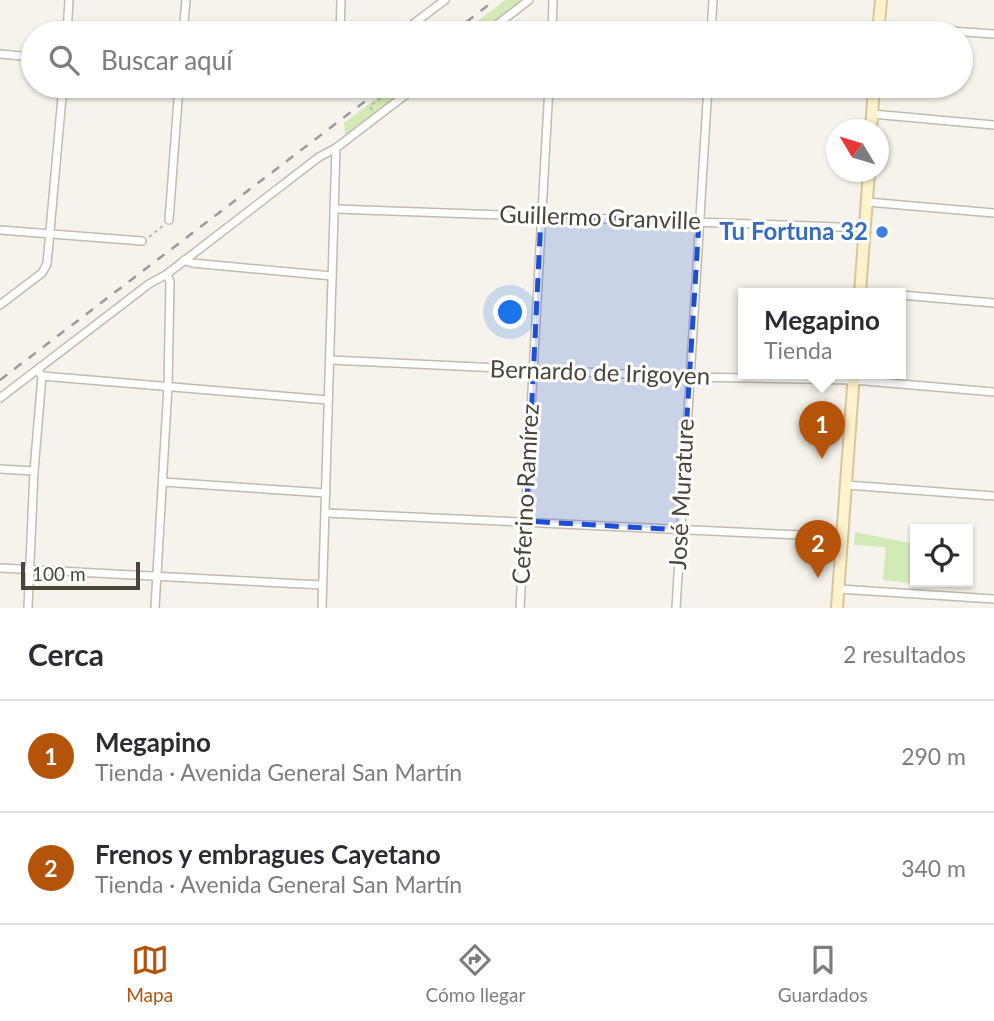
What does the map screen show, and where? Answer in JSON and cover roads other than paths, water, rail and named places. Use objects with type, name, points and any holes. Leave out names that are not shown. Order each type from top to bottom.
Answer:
[{"type":"main road","points":[[879,21],[881,0]]},
{"type":"main road","points":[[872,119],[873,98]]},
{"type":"main road","points":[[864,288],[868,182]]},
{"type":"main road","points":[[837,608],[854,379]]},
{"type":"street","points":[[68,21],[69,0]]},
{"type":"street","points":[[184,21],[186,0]]},
{"type":"street","points":[[340,21],[341,0]]},
{"type":"street","points":[[417,21],[445,0]]},
{"type":"street","points":[[502,21],[529,0]]},
{"type":"street","points":[[552,21],[553,0]]},
{"type":"street","points":[[712,21],[713,0]]},
{"type":"street","points":[[973,33],[994,34]]},
{"type":"street","points":[[0,54],[21,56]]},
{"type":"street","points":[[0,305],[42,273],[47,264],[62,98]]},
{"type":"street","points":[[169,220],[178,98]]},
{"type":"street","points":[[0,398],[40,372],[149,284],[167,274],[319,157],[336,148],[401,98]]},
{"type":"street","name":"Ceferino Ramírez","points":[[520,608],[548,98]]},
{"type":"street","name":"José Murature","points":[[676,608],[707,98]]},
{"type":"street","points":[[872,114],[994,125]]},
{"type":"street","points":[[322,608],[336,148]]},
{"type":"street","points":[[867,202],[994,213]]},
{"type":"street","name":"Guillermo Granville","points":[[335,209],[865,228]]},
{"type":"street","points":[[0,230],[142,241]]},
{"type":"street","points":[[184,260],[192,263],[332,276]]},
{"type":"street","points":[[155,608],[168,386],[170,282],[167,274]]},
{"type":"street","points":[[906,295],[994,303]]},
{"type":"street","name":"Bernardo de Irigoyen","points":[[331,360],[533,371],[738,377]]},
{"type":"street","points":[[40,372],[328,400]]},
{"type":"street","points":[[28,608],[40,372]]},
{"type":"street","name":"Bernardo de Irigoyen","points":[[873,379],[994,392]]},
{"type":"street","points":[[0,469],[34,471]]},
{"type":"street","points":[[163,482],[326,493]]},
{"type":"street","points":[[846,485],[994,496]]},
{"type":"street","points":[[326,513],[842,537]]},
{"type":"street","points":[[0,568],[322,586]]},
{"type":"street","points":[[839,589],[994,599]]},
{"type":"railway","points":[[468,21],[495,0]]},
{"type":"railway","points":[[0,380],[369,98]]},
{"type":"place","name":"Tu Fortuna 32","points":[[882,232]]},
{"type":"place","name":"Megapino","points":[[822,459]]},
{"type":"place","name":"Frenos y embragues Cayetano","points":[[818,578]]}]
